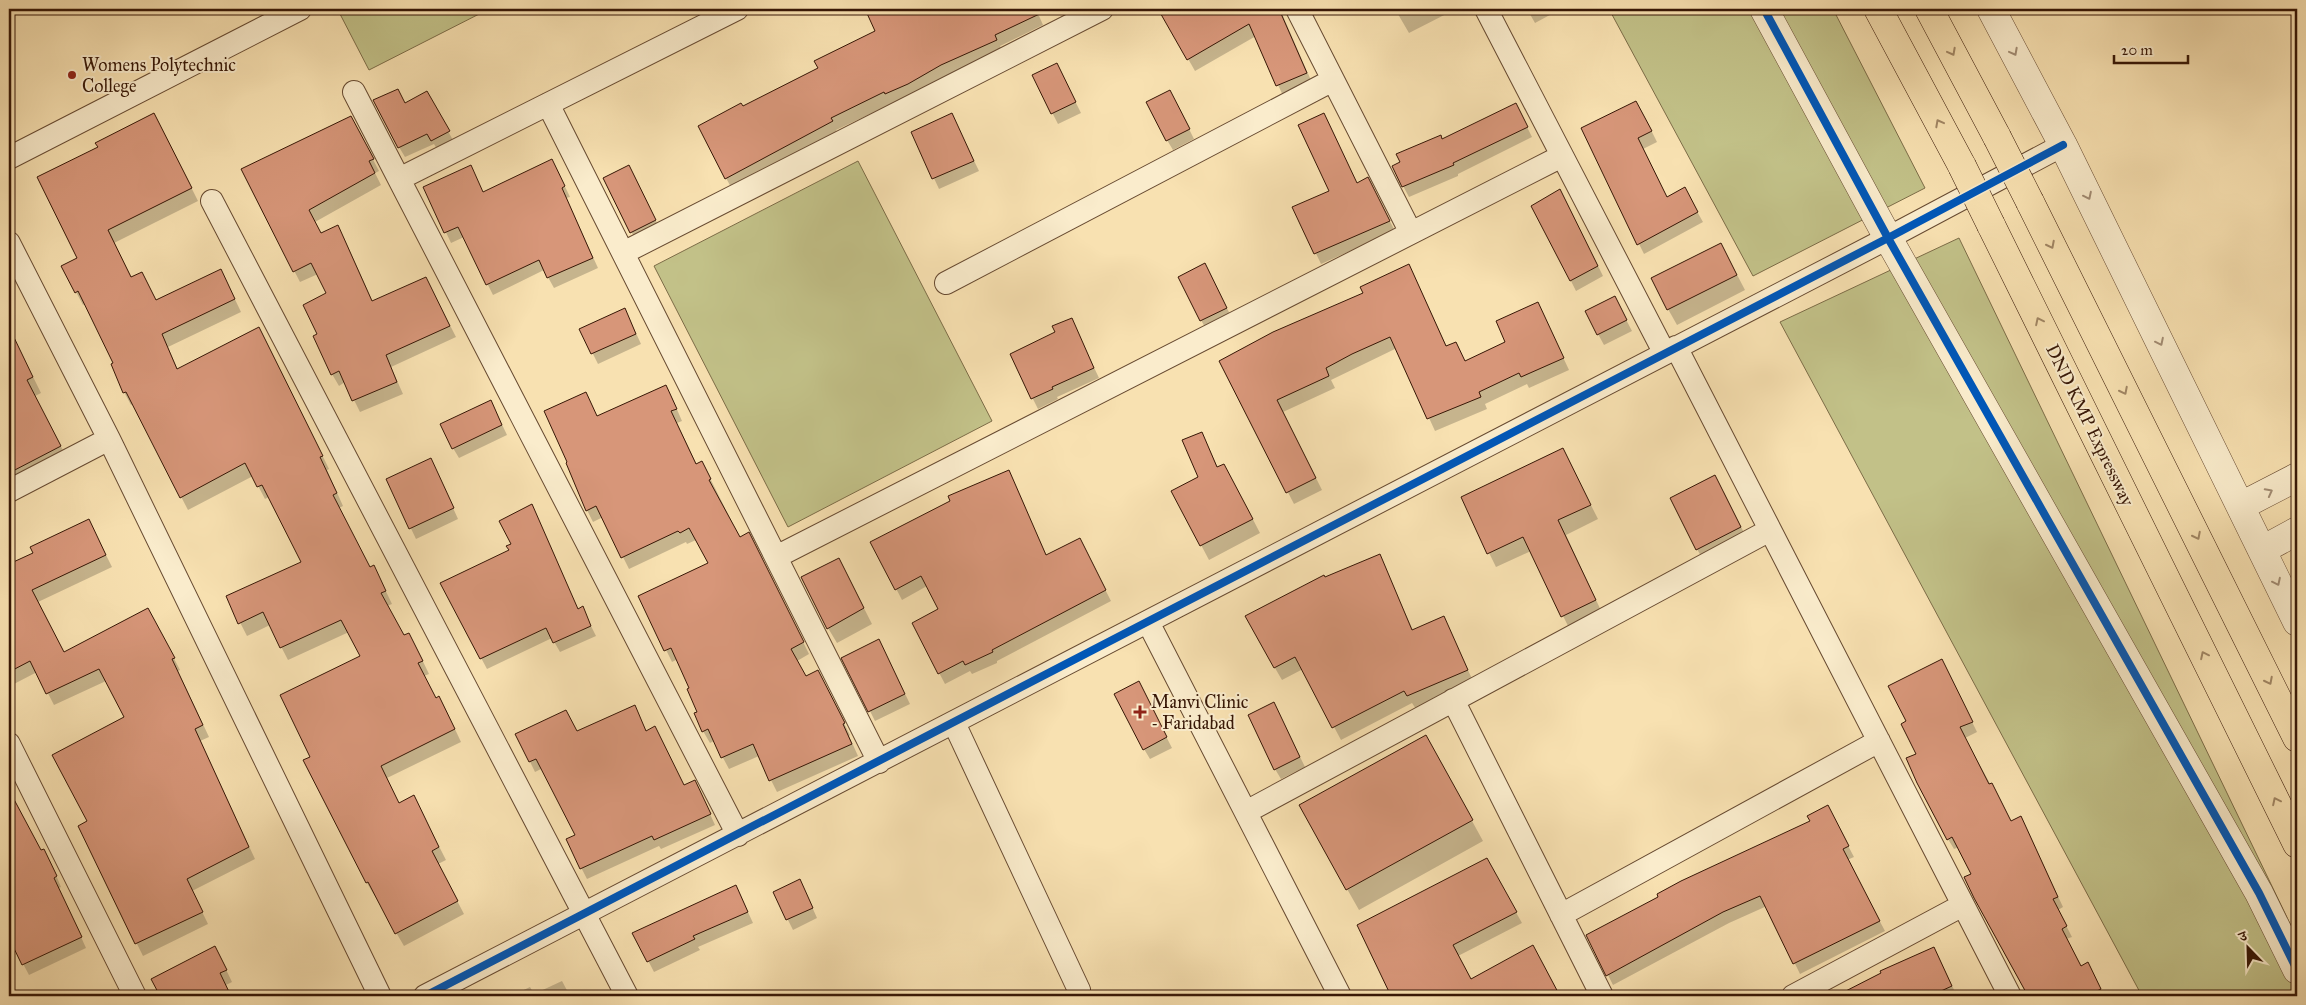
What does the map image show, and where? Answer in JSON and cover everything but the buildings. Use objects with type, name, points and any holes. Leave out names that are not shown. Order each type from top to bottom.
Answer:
[{"type":"highway","name":"DND KMP Expressway","points":[[1878,9],[1962,166],[2297,844]]},
{"type":"highway","points":[[1929,9],[2030,202],[2297,738]]},
{"type":"street","points":[[9,158],[300,9]]},
{"type":"street","points":[[399,180],[736,9]]},
{"type":"street","points":[[623,254],[1102,9]]},
{"type":"street","points":[[1297,9],[1411,233]]},
{"type":"street","points":[[1486,9],[1562,156],[1770,530],[2010,996]]},
{"type":"street","points":[[1764,9],[1888,238],[2259,893],[2297,970]]},
{"type":"street","points":[[1991,9],[2063,145],[2297,622]]},
{"type":"street","points":[[946,283],[1333,80]]},
{"type":"street","points":[[354,92],[738,835]]},
{"type":"street","points":[[548,104],[879,762]]},
{"type":"street","points":[[425,996],[1888,238],[2063,145]]},
{"type":"street","points":[[776,557],[1562,156]]},
{"type":"street","points":[[212,201],[628,996]]},
{"type":"street","points":[[9,243],[14,266],[109,439],[380,996]]},
{"type":"street","points":[[9,491],[109,439]]},
{"type":"street","points":[[2241,506],[2297,477]]},
{"type":"street","points":[[1246,812],[1770,530]]},
{"type":"street","points":[[2262,550],[2297,532]]},
{"type":"street","points":[[1148,622],[1340,996]]},
{"type":"street","points":[[1453,700],[1602,996]]},
{"type":"street","points":[[954,723],[1079,990]]},
{"type":"street","points":[[1561,915],[1879,741]]},
{"type":"street","points":[[9,744],[135,996]]},
{"type":"street","points":[[1793,996],[1963,905]]},
{"type":"shaded area","points":[[351,9],[489,9],[369,70],[340,14]]},
{"type":"shaded area","points":[[1609,9],[1833,9],[1925,188],[1753,276]]},
{"type":"shaded area","points":[[858,161],[992,421],[788,527],[654,266]]},
{"type":"shaded area","points":[[1959,238],[2297,938],[2297,996],[2142,996],[1780,322]]},
{"type":"cycle path","points":[[1764,9],[1888,238],[2259,893],[2297,970]]},
{"type":"cycle path","points":[[425,996],[1888,238],[2063,145]]},
{"type":"place","name":"Womens Polytechnic College","points":[[72,75]]},
{"type":"place","name":"Manvi Clinic - Faridabad","points":[[1140,712]]}]
